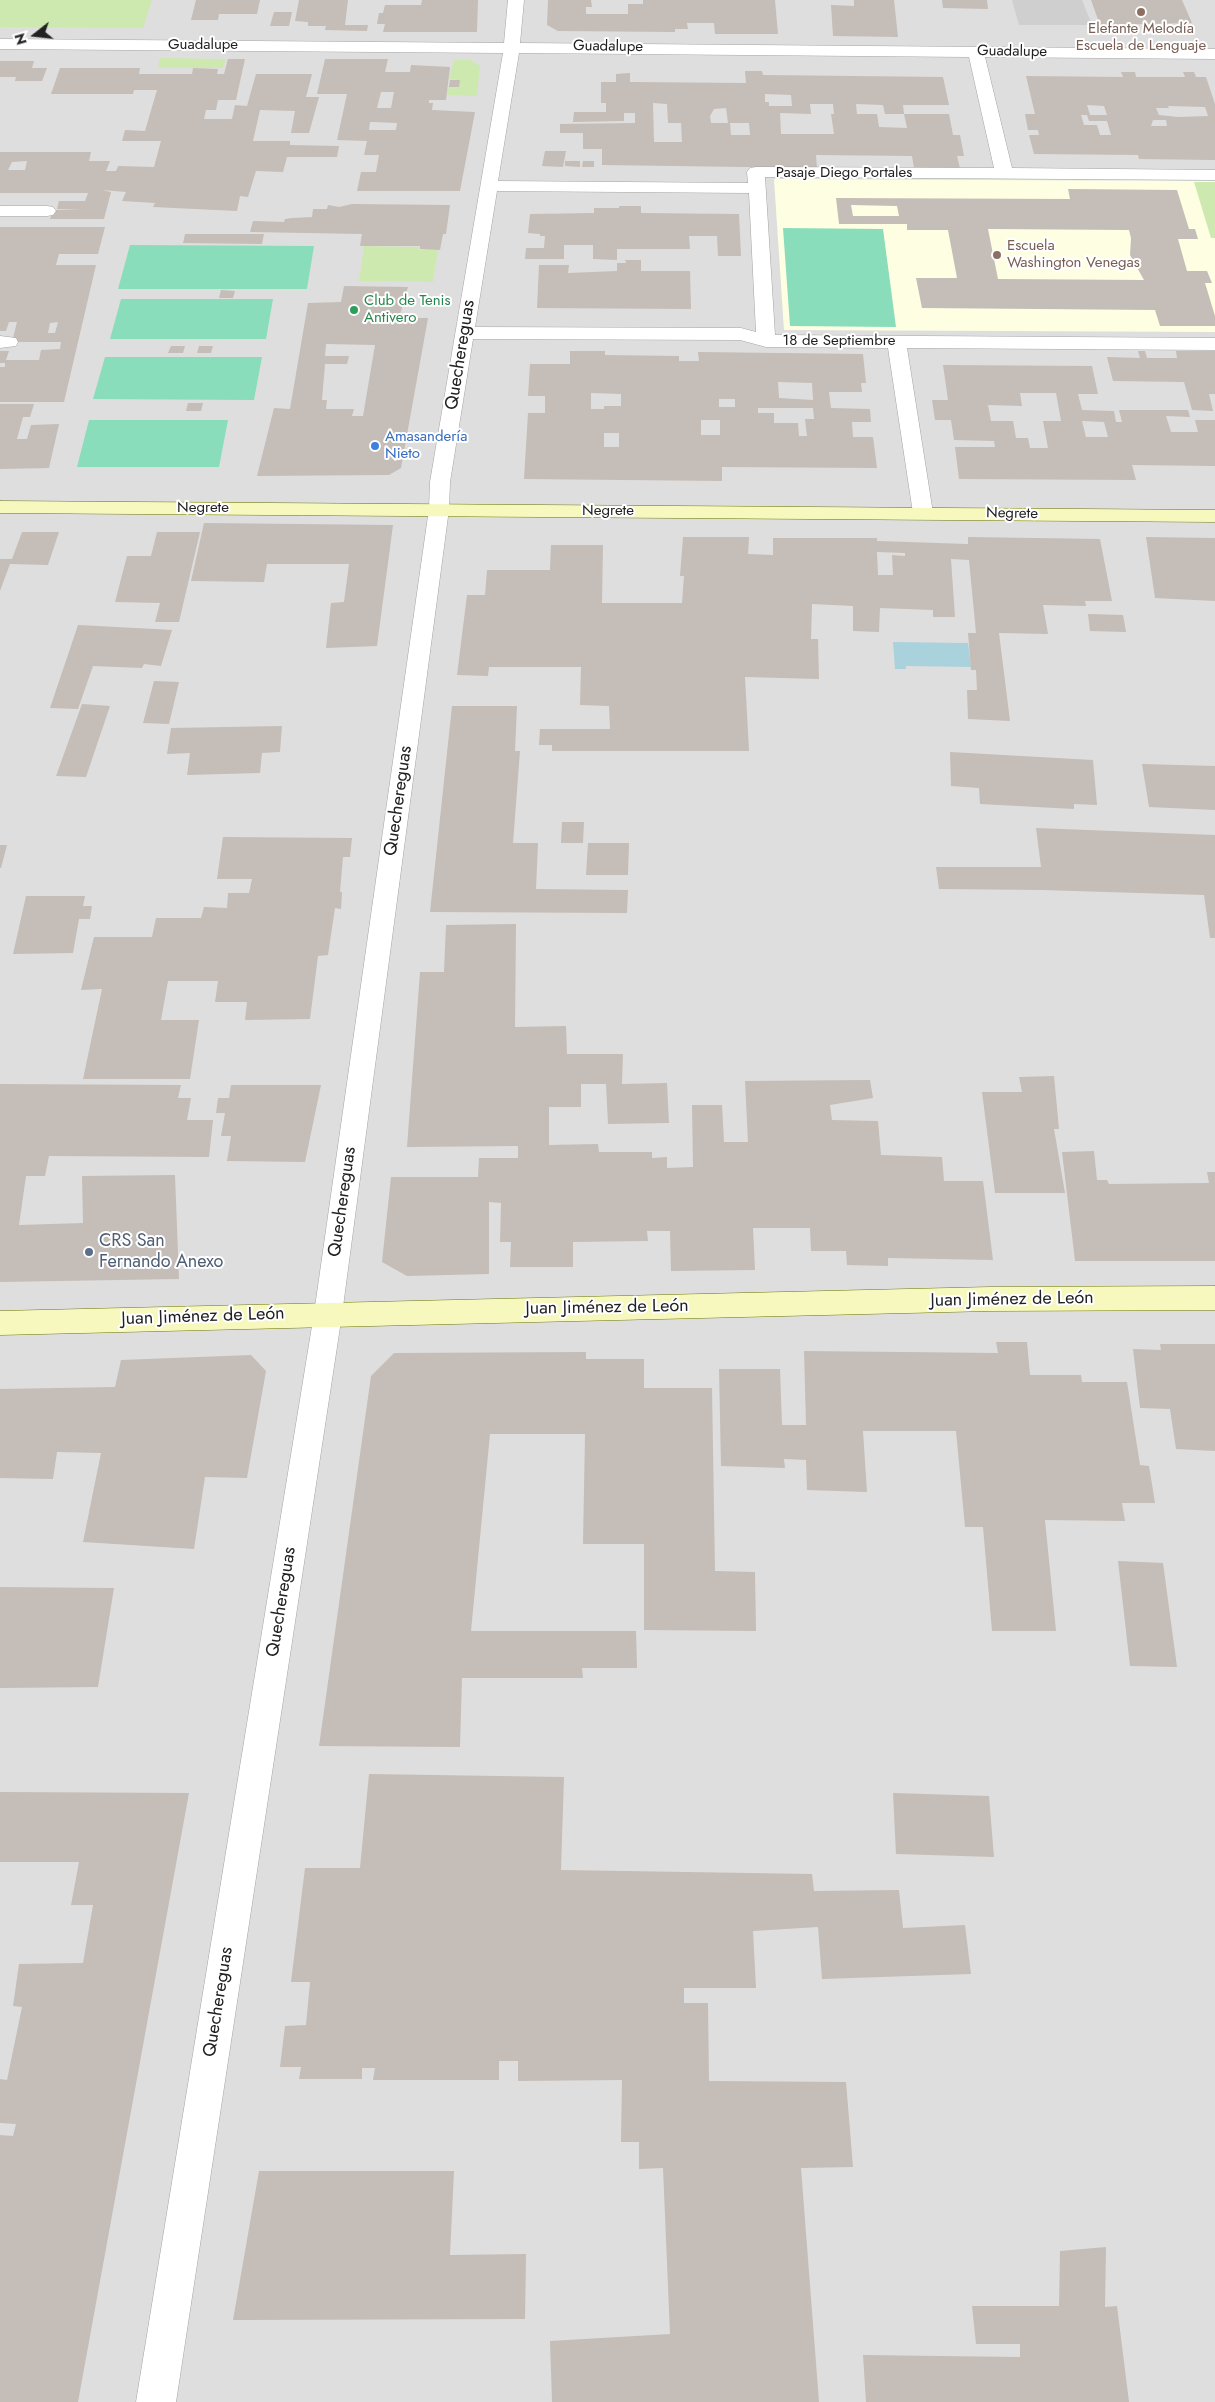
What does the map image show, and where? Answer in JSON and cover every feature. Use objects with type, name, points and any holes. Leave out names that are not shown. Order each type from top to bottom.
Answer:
[{"type":"main road","name":"Negrete","points":[[0,507],[1215,516]]},
{"type":"main road","name":"Juan Jiménez de León","points":[[0,1323],[990,1299],[1215,1298]]},
{"type":"street","name":"Quechereguas","points":[[156,2402],[328,1314],[439,509],[440,482],[512,46],[516,0]]},
{"type":"street","name":"Guadalupe","points":[[0,44],[512,46],[1215,54]]},
{"type":"street","points":[[976,51],[1004,173]]},
{"type":"street","name":"Pasaje Diego Portales","points":[[489,186],[757,188],[756,172],[1215,175]]},
{"type":"street","points":[[757,188],[766,341]]},
{"type":"street","points":[[0,211],[48,211]]},
{"type":"street","name":"18 de Septiembre","points":[[464,332],[741,334],[766,341],[1215,344]]},
{"type":"street","points":[[897,342],[923,513]]},
{"type":"shaded area","points":[[0,0],[1215,0],[1215,2402],[0,2402]]},
{"type":"shaded area","points":[[1012,0],[1082,0],[1092,25],[1019,25]]},
{"type":"shaded area","name":"Escuela Washington Venegas","points":[[774,179],[1215,181],[1215,332],[784,330]]},
{"type":"green space","points":[[0,0],[152,0],[143,28],[0,27]]},
{"type":"green space","points":[[160,58],[226,59],[223,68],[158,68]]},
{"type":"green space","points":[[454,60],[471,60],[480,66],[477,96],[447,95],[448,87],[459,87],[460,80],[449,79]]},
{"type":"green space","points":[[1194,182],[1215,182],[1215,238],[1211,238]]},
{"type":"green space","points":[[783,228],[883,229],[896,327],[790,326]]},
{"type":"green space","points":[[130,245],[314,246],[307,289],[118,289]]},
{"type":"green space","points":[[364,246],[419,247],[419,250],[438,250],[433,282],[359,281]]},
{"type":"green space","points":[[121,299],[273,299],[266,339],[110,339]]},
{"type":"green space","points":[[105,357],[262,357],[254,400],[93,399]]},
{"type":"green space","points":[[89,420],[228,420],[219,467],[77,467]]},
{"type":"water","points":[[893,642],[968,643],[971,667],[906,666],[906,669],[895,669]]},
{"type":"building","points":[[196,0],[260,0],[257,14],[219,14],[218,20],[191,20]]},
{"type":"building","points":[[299,0],[348,0],[345,25],[368,25],[367,31],[325,30],[326,26],[308,26],[308,22],[295,21]]},
{"type":"building","points":[[422,0],[478,0],[477,32],[383,32],[385,24],[377,24],[379,13],[383,13],[385,5],[421,5]]},
{"type":"building","points":[[548,0],[591,0],[592,7],[586,7],[586,14],[628,14],[628,4],[643,4],[643,0],[775,0],[778,34],[715,34],[714,23],[687,23],[688,29],[675,29],[675,32],[558,31],[547,25]]},
{"type":"building","points":[[854,0],[894,0],[898,37],[833,36],[831,5],[854,6]]},
{"type":"building","points":[[942,0],[987,0],[988,9],[943,8]]},
{"type":"building","name":"Elefante Melodía Escuela de Lenguaje","points":[[1091,0],[1182,0],[1192,23],[1100,25]]},
{"type":"building","points":[[274,12],[292,12],[289,26],[270,26]]},
{"type":"building","points":[[228,59],[245,59],[236,100],[218,100],[216,110],[206,110],[204,119],[232,119],[235,105],[247,106],[256,74],[312,74],[306,97],[319,97],[309,133],[291,133],[295,111],[260,110],[253,141],[290,141],[290,145],[339,146],[337,157],[287,157],[283,172],[256,171],[248,197],[240,196],[237,211],[153,207],[155,203],[122,201],[126,192],[102,190],[111,192],[104,219],[50,219],[53,210],[82,210],[57,209],[59,201],[85,201],[88,193],[0,193],[0,152],[91,152],[89,161],[110,161],[106,171],[116,171],[118,166],[154,167],[161,141],[122,141],[125,130],[145,131],[157,90],[134,90],[133,94],[51,94],[60,68],[140,68],[139,74],[192,74],[193,68],[218,69],[217,74],[224,74]],"holes":[[[27,161],[25,170],[8,170],[12,162]]]},
{"type":"building","points":[[325,59],[388,59],[385,72],[410,72],[411,65],[450,67],[446,100],[429,100],[429,103],[433,103],[432,110],[475,112],[460,191],[357,191],[361,172],[376,172],[379,155],[364,155],[367,141],[337,140],[347,94],[317,94]],"holes":[[[381,92],[394,92],[391,108],[377,108]],[[370,122],[397,123],[396,130],[369,130]]]},
{"type":"building","points":[[0,61],[34,61],[32,68],[47,68],[42,81],[15,81],[16,77],[0,77]]},
{"type":"building","points":[[745,71],[762,71],[763,75],[943,77],[949,105],[903,105],[904,114],[949,114],[953,135],[960,135],[964,156],[957,156],[960,168],[914,168],[912,156],[816,155],[817,168],[602,165],[602,149],[583,149],[583,133],[560,133],[560,124],[635,123],[635,113],[624,113],[624,121],[573,122],[574,112],[606,112],[606,103],[601,103],[601,82],[616,82],[616,74],[630,73],[630,82],[746,83]],"holes":[[[765,94],[791,95],[792,106],[769,106],[769,102],[765,102]],[[653,103],[667,104],[668,123],[681,123],[682,142],[654,142]],[[810,104],[833,104],[834,114],[831,114],[834,134],[781,134],[780,113],[811,114]],[[856,104],[883,105],[885,114],[904,114],[907,128],[879,127],[877,114],[857,114]],[[726,108],[728,123],[711,123],[710,116],[714,109]],[[730,123],[749,123],[750,135],[731,135]]]},
{"type":"building","points":[[1121,72],[1135,72],[1136,77],[1185,77],[1183,72],[1194,72],[1196,77],[1206,77],[1215,104],[1215,160],[1139,159],[1138,155],[1034,154],[1029,135],[1039,135],[1038,130],[1028,130],[1025,114],[1035,114],[1026,76],[1123,77]],"holes":[[[1087,105],[1104,106],[1107,115],[1090,115]],[[1168,106],[1205,107],[1208,116],[1178,117],[1159,115],[1156,108],[1169,108]],[[1081,115],[1087,115],[1089,121],[1107,121],[1111,135],[1100,135],[1097,125],[1084,125]],[[1153,120],[1166,120],[1167,126],[1151,126]]]},
{"type":"building","points":[[450,80],[460,80],[459,87],[449,87]]},
{"type":"building","points":[[545,151],[566,151],[563,167],[542,166]]},
{"type":"building","points":[[565,161],[580,161],[580,167],[565,166]]},
{"type":"building","points":[[583,161],[594,161],[594,167],[582,167]]},
{"type":"building","points":[[1068,189],[1177,190],[1189,229],[1195,229],[1198,239],[1178,239],[1187,271],[1207,271],[1212,283],[1205,283],[1215,316],[1215,326],[1160,326],[1155,310],[922,308],[916,278],[957,278],[948,230],[907,230],[907,224],[839,224],[836,198],[1070,199]],"holes":[[[851,205],[897,206],[899,216],[853,216]],[[988,229],[1129,230],[1131,238],[1130,255],[1144,280],[998,279]]]},
{"type":"building","points":[[352,204],[450,205],[446,234],[443,234],[440,250],[420,249],[420,246],[360,246],[362,234],[250,232],[253,221],[284,222],[285,219],[312,217],[313,209],[327,209],[328,205],[339,207]]},
{"type":"building","points":[[619,206],[641,206],[641,213],[739,214],[741,256],[718,256],[717,236],[689,236],[690,249],[617,249],[617,260],[593,259],[593,245],[564,245],[564,259],[525,259],[526,248],[544,248],[545,236],[528,233],[530,214],[594,213],[594,208],[619,208]]},
{"type":"building","points":[[0,227],[105,227],[98,254],[59,254],[56,265],[96,265],[64,402],[0,402],[0,367],[5,367],[5,363],[0,363],[0,351],[9,351],[6,360],[39,360],[41,350],[60,349],[61,342],[12,342],[17,322],[9,322],[6,331],[0,331]],"holes":[[[58,322],[55,333],[48,333],[50,323]]]},
{"type":"building","points":[[185,234],[264,234],[262,244],[183,243]]},
{"type":"building","points":[[625,260],[641,260],[641,271],[690,271],[691,309],[537,308],[539,265],[569,265],[568,273],[617,271],[617,263],[626,263]]},
{"type":"building","points":[[344,286],[408,287],[399,318],[428,318],[401,468],[389,475],[257,476],[274,408],[290,409],[308,303],[341,302]],"holes":[[[326,344],[375,345],[363,416],[352,416],[354,409],[326,409],[327,400],[322,400],[325,364],[347,364],[349,356],[325,356]]]},
{"type":"building","points":[[221,290],[235,291],[233,298],[219,298]]},
{"type":"building","points":[[171,346],[185,346],[183,353],[168,353]]},
{"type":"building","points":[[199,346],[213,346],[211,353],[197,353]]},
{"type":"building","points":[[570,351],[605,351],[605,355],[679,356],[679,361],[699,361],[698,352],[863,354],[866,383],[861,383],[862,392],[829,392],[831,408],[870,409],[871,422],[852,422],[853,437],[873,437],[877,468],[722,467],[722,481],[524,479],[528,413],[545,413],[545,396],[528,396],[530,364],[570,364]],"holes":[[[778,382],[812,383],[813,400],[779,398]],[[591,393],[621,394],[621,406],[604,406],[604,409],[591,409]],[[719,399],[735,399],[735,407],[719,407]],[[758,408],[813,408],[814,419],[805,419],[807,436],[799,436],[798,423],[774,423],[774,413],[758,413]],[[701,420],[720,420],[720,435],[701,435]],[[604,433],[619,433],[619,447],[604,447]]]},
{"type":"building","points":[[1138,351],[1145,351],[1147,358],[1177,358],[1176,351],[1215,351],[1215,394],[1209,394],[1213,411],[1192,410],[1184,382],[1113,381],[1107,357],[1140,358]]},
{"type":"building","points":[[943,365],[1092,366],[1098,394],[1078,394],[1082,410],[1114,411],[1116,422],[1122,422],[1119,410],[1188,410],[1190,417],[1166,416],[1171,432],[1198,432],[1195,420],[1215,420],[1215,466],[1132,465],[1136,480],[959,479],[955,447],[995,447],[994,441],[954,440],[951,420],[935,420],[932,400],[948,400]],"holes":[[[1020,393],[1056,393],[1061,421],[1043,421],[1048,448],[1030,448],[1028,438],[1016,438],[1013,421],[991,421],[988,405],[1022,406]],[[1082,421],[1104,422],[1108,437],[1086,437]]]},
{"type":"building","points":[[188,403],[203,403],[201,411],[186,411]]},
{"type":"building","points":[[0,404],[34,404],[30,417],[23,417],[17,439],[27,439],[31,425],[59,424],[49,468],[0,469]]},
{"type":"building","points":[[204,523],[393,525],[377,646],[326,648],[331,603],[344,602],[349,564],[267,564],[264,582],[191,581]]},
{"type":"building","points":[[22,532],[59,532],[48,565],[10,564],[0,591],[0,559],[12,559]]},
{"type":"building","points":[[157,532],[200,532],[179,622],[155,622],[160,603],[115,602],[127,556],[151,556]]},
{"type":"building","points":[[683,537],[749,537],[748,554],[773,555],[773,538],[877,538],[877,541],[968,544],[968,537],[1100,539],[1112,601],[1085,601],[1086,606],[1043,605],[1048,634],[999,633],[1010,721],[968,719],[967,690],[977,690],[976,670],[971,670],[968,633],[976,633],[969,560],[951,559],[955,617],[933,617],[933,610],[880,608],[879,632],[853,631],[853,606],[812,604],[811,639],[818,639],[819,679],[745,677],[749,751],[552,751],[552,745],[539,745],[540,729],[610,729],[609,706],[580,705],[581,667],[489,667],[488,676],[457,675],[467,595],[485,595],[487,570],[550,570],[551,545],[603,545],[602,603],[682,603],[684,576],[680,576]],"holes":[[[877,552],[905,553],[905,556],[892,555],[893,575],[878,575]]]},
{"type":"building","points":[[1146,537],[1215,538],[1215,601],[1155,598]]},
{"type":"building","points":[[1088,614],[1123,615],[1126,632],[1090,631]]},
{"type":"building","points":[[78,625],[172,630],[161,666],[144,664],[142,668],[93,666],[78,709],[50,708]]},
{"type":"building","points":[[154,681],[179,682],[169,724],[143,723]]},
{"type":"building","points":[[82,704],[110,706],[86,777],[56,776]]},
{"type":"building","points":[[452,706],[517,706],[515,751],[520,751],[513,843],[538,843],[536,889],[628,890],[627,913],[430,912]]},
{"type":"building","points":[[282,726],[280,752],[262,753],[260,773],[187,775],[190,753],[167,754],[171,728]]},
{"type":"building","points":[[950,752],[1093,760],[1097,805],[1074,804],[1074,809],[980,804],[979,788],[951,786]]},
{"type":"building","points":[[1142,764],[1215,766],[1215,810],[1149,807]]},
{"type":"building","points":[[562,822],[584,822],[583,843],[561,843]]},
{"type":"building","points":[[1036,828],[1215,835],[1215,938],[1210,938],[1204,895],[939,889],[936,867],[1041,867]]},
{"type":"building","points":[[223,837],[352,838],[350,857],[343,857],[340,892],[342,892],[341,909],[335,908],[328,955],[318,956],[310,1019],[245,1020],[247,1002],[215,1002],[218,981],[168,981],[161,1020],[199,1020],[190,1079],[83,1079],[102,989],[81,990],[94,937],[152,937],[156,918],[201,918],[204,907],[227,908],[228,893],[249,893],[252,879],[217,879]]},
{"type":"building","points":[[588,843],[629,843],[628,875],[586,875]]},
{"type":"building","points":[[0,845],[7,845],[1,868],[0,868]]},
{"type":"building","points":[[26,896],[85,896],[83,906],[92,906],[90,919],[79,919],[73,953],[13,954]]},
{"type":"building","points":[[516,924],[515,1027],[566,1026],[567,1054],[623,1054],[622,1084],[667,1083],[669,1123],[608,1124],[606,1084],[581,1084],[581,1107],[549,1107],[549,1145],[598,1144],[599,1152],[652,1152],[652,1158],[667,1157],[667,1168],[693,1167],[692,1105],[722,1105],[724,1142],[748,1142],[745,1081],[870,1080],[873,1098],[830,1105],[832,1120],[878,1121],[881,1155],[942,1157],[944,1181],[983,1181],[993,1260],[888,1258],[888,1266],[847,1265],[846,1251],[811,1251],[810,1228],[753,1228],[755,1270],[671,1271],[670,1231],[647,1231],[648,1241],[573,1242],[573,1267],[510,1267],[511,1242],[500,1242],[501,1203],[489,1202],[489,1274],[407,1276],[382,1262],[391,1177],[478,1177],[479,1158],[518,1158],[518,1146],[407,1147],[420,972],[444,972],[446,925]]},
{"type":"building","points":[[1054,1076],[1059,1129],[1054,1129],[1065,1193],[995,1193],[982,1092],[1022,1092],[1019,1077]]},
{"type":"building","points":[[0,1084],[181,1085],[178,1098],[191,1098],[187,1120],[213,1120],[209,1157],[49,1156],[45,1176],[26,1176],[19,1225],[83,1223],[82,1176],[175,1175],[179,1279],[0,1282]]},
{"type":"building","points":[[231,1085],[321,1085],[305,1162],[227,1161],[231,1136],[221,1136],[225,1113],[216,1113],[218,1098],[229,1098]]},
{"type":"building","points":[[1094,1151],[1097,1180],[1107,1180],[1109,1184],[1209,1183],[1207,1172],[1215,1172],[1215,1261],[1075,1261],[1062,1152]]},
{"type":"building","points":[[996,1342],[1027,1342],[1030,1375],[1081,1375],[1082,1382],[1127,1382],[1140,1465],[1149,1466],[1155,1503],[1122,1503],[1125,1521],[1045,1520],[1056,1631],[992,1631],[983,1527],[965,1527],[956,1431],[863,1431],[867,1492],[807,1490],[806,1460],[784,1459],[785,1468],[721,1466],[719,1369],[780,1369],[782,1425],[806,1425],[804,1351],[998,1353]]},
{"type":"building","points":[[1160,1344],[1215,1344],[1215,1451],[1176,1449],[1170,1409],[1140,1408],[1133,1349],[1161,1350]]},
{"type":"building","points":[[586,1352],[586,1359],[644,1359],[644,1388],[712,1388],[715,1571],[755,1572],[756,1631],[644,1630],[644,1544],[583,1544],[585,1434],[490,1434],[471,1631],[636,1631],[637,1668],[582,1668],[583,1678],[462,1678],[460,1747],[319,1746],[371,1376],[394,1353]]},
{"type":"building","points":[[251,1355],[266,1371],[247,1478],[205,1477],[194,1549],[83,1542],[101,1453],[57,1452],[53,1479],[0,1478],[0,1389],[115,1387],[121,1360]]},
{"type":"building","points":[[1118,1561],[1163,1563],[1177,1667],[1130,1666]]},
{"type":"building","points":[[0,1587],[114,1588],[98,1687],[0,1688]]},
{"type":"building","points":[[369,1774],[564,1777],[561,1870],[812,1874],[814,1891],[899,1890],[903,1928],[965,1925],[971,1974],[822,1979],[818,1927],[753,1931],[756,1988],[684,1988],[684,2003],[708,2003],[709,2081],[846,2082],[853,2167],[801,2168],[819,2402],[552,2402],[550,2341],[670,2334],[663,2168],[639,2169],[639,2142],[621,2142],[622,2080],[518,2081],[518,2061],[499,2061],[499,2080],[373,2080],[375,2068],[362,2068],[362,2079],[299,2079],[301,2067],[280,2067],[285,2026],[306,2025],[310,1982],[291,1982],[305,1868],[360,1868]]},
{"type":"building","points":[[0,1792],[189,1793],[78,2402],[0,2402],[0,2135],[13,2136],[16,2124],[0,2123],[0,2079],[7,2080],[22,2007],[13,2006],[19,1964],[83,1963],[93,1905],[71,1905],[79,1862],[0,1862]]},
{"type":"building","points":[[893,1793],[989,1796],[994,1857],[896,1854]]},
{"type":"building","points":[[259,2171],[454,2171],[450,2255],[526,2254],[525,2319],[233,2320]]},
{"type":"building","points":[[1106,2247],[1105,2307],[1117,2306],[1129,2402],[866,2402],[863,2355],[1020,2357],[1020,2344],[976,2344],[972,2306],[1059,2306],[1060,2251]]},
{"type":"place","name":"Elefante Melodía Escuela de Lenguaje","points":[[1141,12]]},
{"type":"place","name":"Escuela Washington Venegas","points":[[997,255]]},
{"type":"place","name":"Club de Tenis Antivero","points":[[354,310]]},
{"type":"place","name":"Amasandería Nieto","points":[[375,446]]},
{"type":"place","name":"CRS San Fernando Anexo","points":[[89,1252]]}]
